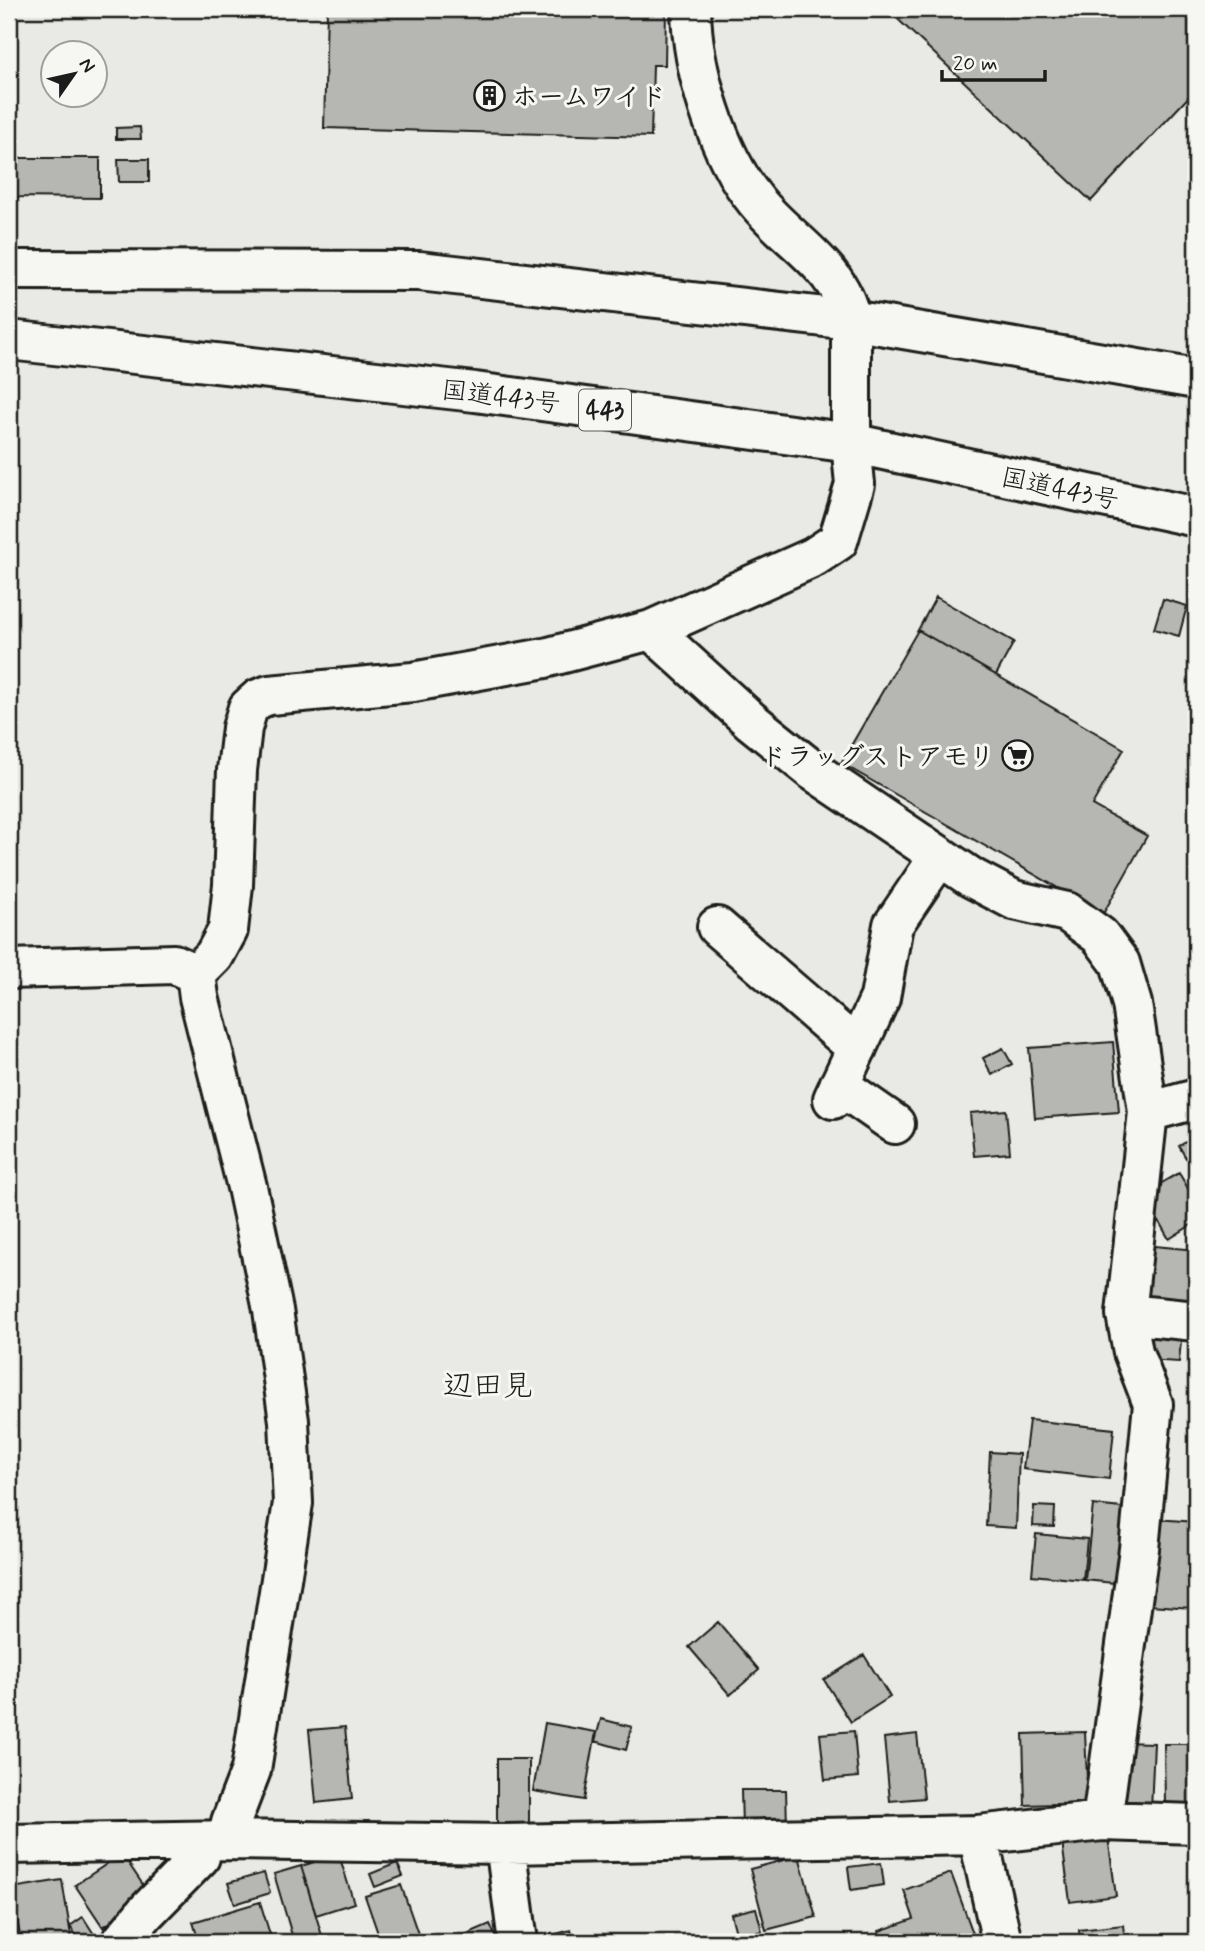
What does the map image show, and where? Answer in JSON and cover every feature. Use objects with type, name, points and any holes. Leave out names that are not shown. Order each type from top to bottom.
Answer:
[{"type":"main road","points":[[121,1942],[231,1822],[251,1770],[293,1503],[289,1421],[273,1310],[247,1187],[198,997],[196,974],[214,956],[228,930],[238,756],[248,708],[258,699],[426,679],[545,659],[651,630],[814,557],[838,541],[855,484],[851,443],[851,320],[847,297],[827,270],[755,200],[727,157],[707,99],[691,9]]},
{"type":"main road","points":[[9,270],[419,271],[851,320],[1196,379]]},
{"type":"main road","name":"国道443号","points":[[9,340],[475,392],[851,443],[1196,517]]},
{"type":"main road","points":[[651,630],[751,721],[812,770],[939,857],[1014,900],[1067,912],[1100,936],[1120,962],[1132,1004],[1148,1112],[1126,1314],[1133,1352],[1153,1404],[1139,1549],[1102,1821]]},
{"type":"main road","points":[[895,1124],[836,1092],[880,998],[893,925],[939,857]]},
{"type":"main road","points":[[717,927],[857,1048]]},
{"type":"main road","points":[[9,969],[174,964],[196,974]]},
{"type":"main road","points":[[1148,1112],[1196,1099]]},
{"type":"main road","points":[[1126,1314],[1196,1321]]},
{"type":"main road","points":[[9,1844],[217,1840],[505,1844],[978,1835],[1102,1821],[1196,1825]]},
{"type":"main road","points":[[978,1835],[1002,1942]]},
{"type":"main road","points":[[505,1844],[519,1942]]},
{"type":"building","name":"ホームワイド","points":[[327,9],[666,9],[665,65],[653,65],[651,137],[324,128]]},
{"type":"building","points":[[887,9],[1196,9],[1196,89],[1091,201]]},
{"type":"building","points":[[140,127],[141,139],[116,139],[116,128]]},
{"type":"building","points":[[9,158],[100,158],[100,198],[9,197]]},
{"type":"building","points":[[118,159],[149,159],[149,182],[119,182]]},
{"type":"building","points":[[936,597],[1014,642],[996,675],[918,630]]},
{"type":"building","points":[[1163,599],[1187,606],[1179,636],[1154,629]]},
{"type":"building","points":[[918,630],[1124,749],[1092,805],[1147,836],[1103,914],[841,763]]},
{"type":"building","points":[[1113,1042],[1119,1112],[1035,1118],[1029,1048]]},
{"type":"building","points":[[1003,1048],[1012,1064],[992,1075],[983,1058]]},
{"type":"building","points":[[1006,1110],[1010,1153],[974,1156],[970,1113]]},
{"type":"building","points":[[1196,1136],[1196,1152],[1186,1158],[1179,1146]]},
{"type":"building","points":[[1179,1173],[1196,1202],[1196,1222],[1169,1239],[1143,1194]]},
{"type":"building","points":[[1144,1245],[1196,1250],[1195,1301],[1140,1295]]},
{"type":"building","points":[[1150,1328],[1182,1331],[1179,1362],[1147,1360]]},
{"type":"building","points":[[1029,1420],[1114,1429],[1109,1479],[1023,1469]]},
{"type":"building","points":[[990,1452],[1019,1454],[1016,1528],[986,1526]]},
{"type":"building","points":[[1093,1505],[1131,1509],[1123,1584],[1085,1580]]},
{"type":"building","points":[[1034,1506],[1055,1507],[1054,1527],[1033,1526]]},
{"type":"building","points":[[1156,1519],[1196,1522],[1192,1608],[1150,1605]]},
{"type":"building","points":[[1036,1534],[1087,1539],[1083,1580],[1032,1575]]},
{"type":"building","points":[[718,1622],[759,1670],[730,1695],[689,1647]]},
{"type":"building","points":[[864,1655],[890,1697],[851,1722],[824,1680]]},
{"type":"building","points":[[601,1719],[632,1727],[626,1750],[595,1741]]},
{"type":"building","points":[[545,1723],[596,1732],[584,1800],[533,1791]]},
{"type":"building","points":[[345,1727],[352,1799],[316,1803],[309,1730]]},
{"type":"building","points":[[854,1731],[858,1777],[825,1780],[820,1734]]},
{"type":"building","points":[[1085,1732],[1088,1803],[1025,1805],[1023,1734]]},
{"type":"building","points":[[917,1734],[924,1798],[890,1801],[884,1738]]},
{"type":"building","points":[[1120,1742],[1154,1743],[1151,1810],[1117,1808]]},
{"type":"building","points":[[1164,1744],[1196,1744],[1196,1803],[1165,1803]]},
{"type":"building","points":[[497,1759],[529,1759],[529,1826],[497,1826]]},
{"type":"building","points":[[741,1790],[786,1790],[787,1826],[742,1826]]},
{"type":"building","points":[[1108,1837],[1116,1896],[1070,1902],[1062,1842]]},
{"type":"building","points":[[122,1854],[150,1895],[103,1927],[75,1885]]},
{"type":"building","points":[[339,1855],[354,1903],[316,1915],[301,1866]]},
{"type":"building","points":[[799,1856],[816,1917],[766,1930],[750,1869]]},
{"type":"building","points":[[397,1863],[403,1876],[375,1887],[370,1874]]},
{"type":"building","points":[[881,1863],[884,1885],[851,1890],[848,1867]]},
{"type":"building","points":[[301,1866],[323,1939],[314,1942],[294,1942],[274,1874]]},
{"type":"building","points":[[264,1873],[270,1893],[235,1904],[228,1883]]},
{"type":"building","points":[[951,1873],[975,1939],[966,1942],[883,1942],[879,1931],[914,1919],[904,1890]]},
{"type":"building","points":[[62,1880],[72,1942],[21,1942],[12,1888]]},
{"type":"building","points":[[401,1885],[418,1934],[395,1942],[381,1942],[365,1896]]},
{"type":"building","points":[[260,1902],[272,1941],[199,1942],[193,1922]]},
{"type":"building","points":[[756,1908],[762,1931],[737,1937],[731,1914]]},
{"type":"building","points":[[83,1917],[99,1942],[80,1942],[70,1926]]},
{"type":"building","points":[[490,1924],[498,1942],[448,1942]]},
{"type":"building","points":[[1123,1925],[1125,1942],[1080,1942],[1079,1930]]},
{"type":"building","points":[[571,1930],[574,1942],[546,1942],[545,1937]]},
{"type":"place","name":"ホームワイド","points":[[489,96]]},
{"type":"place","name":"ドラッグストアモリ","points":[[1018,756]]},
{"type":"district","name":"辺田見","points":[[488,1385]]}]
